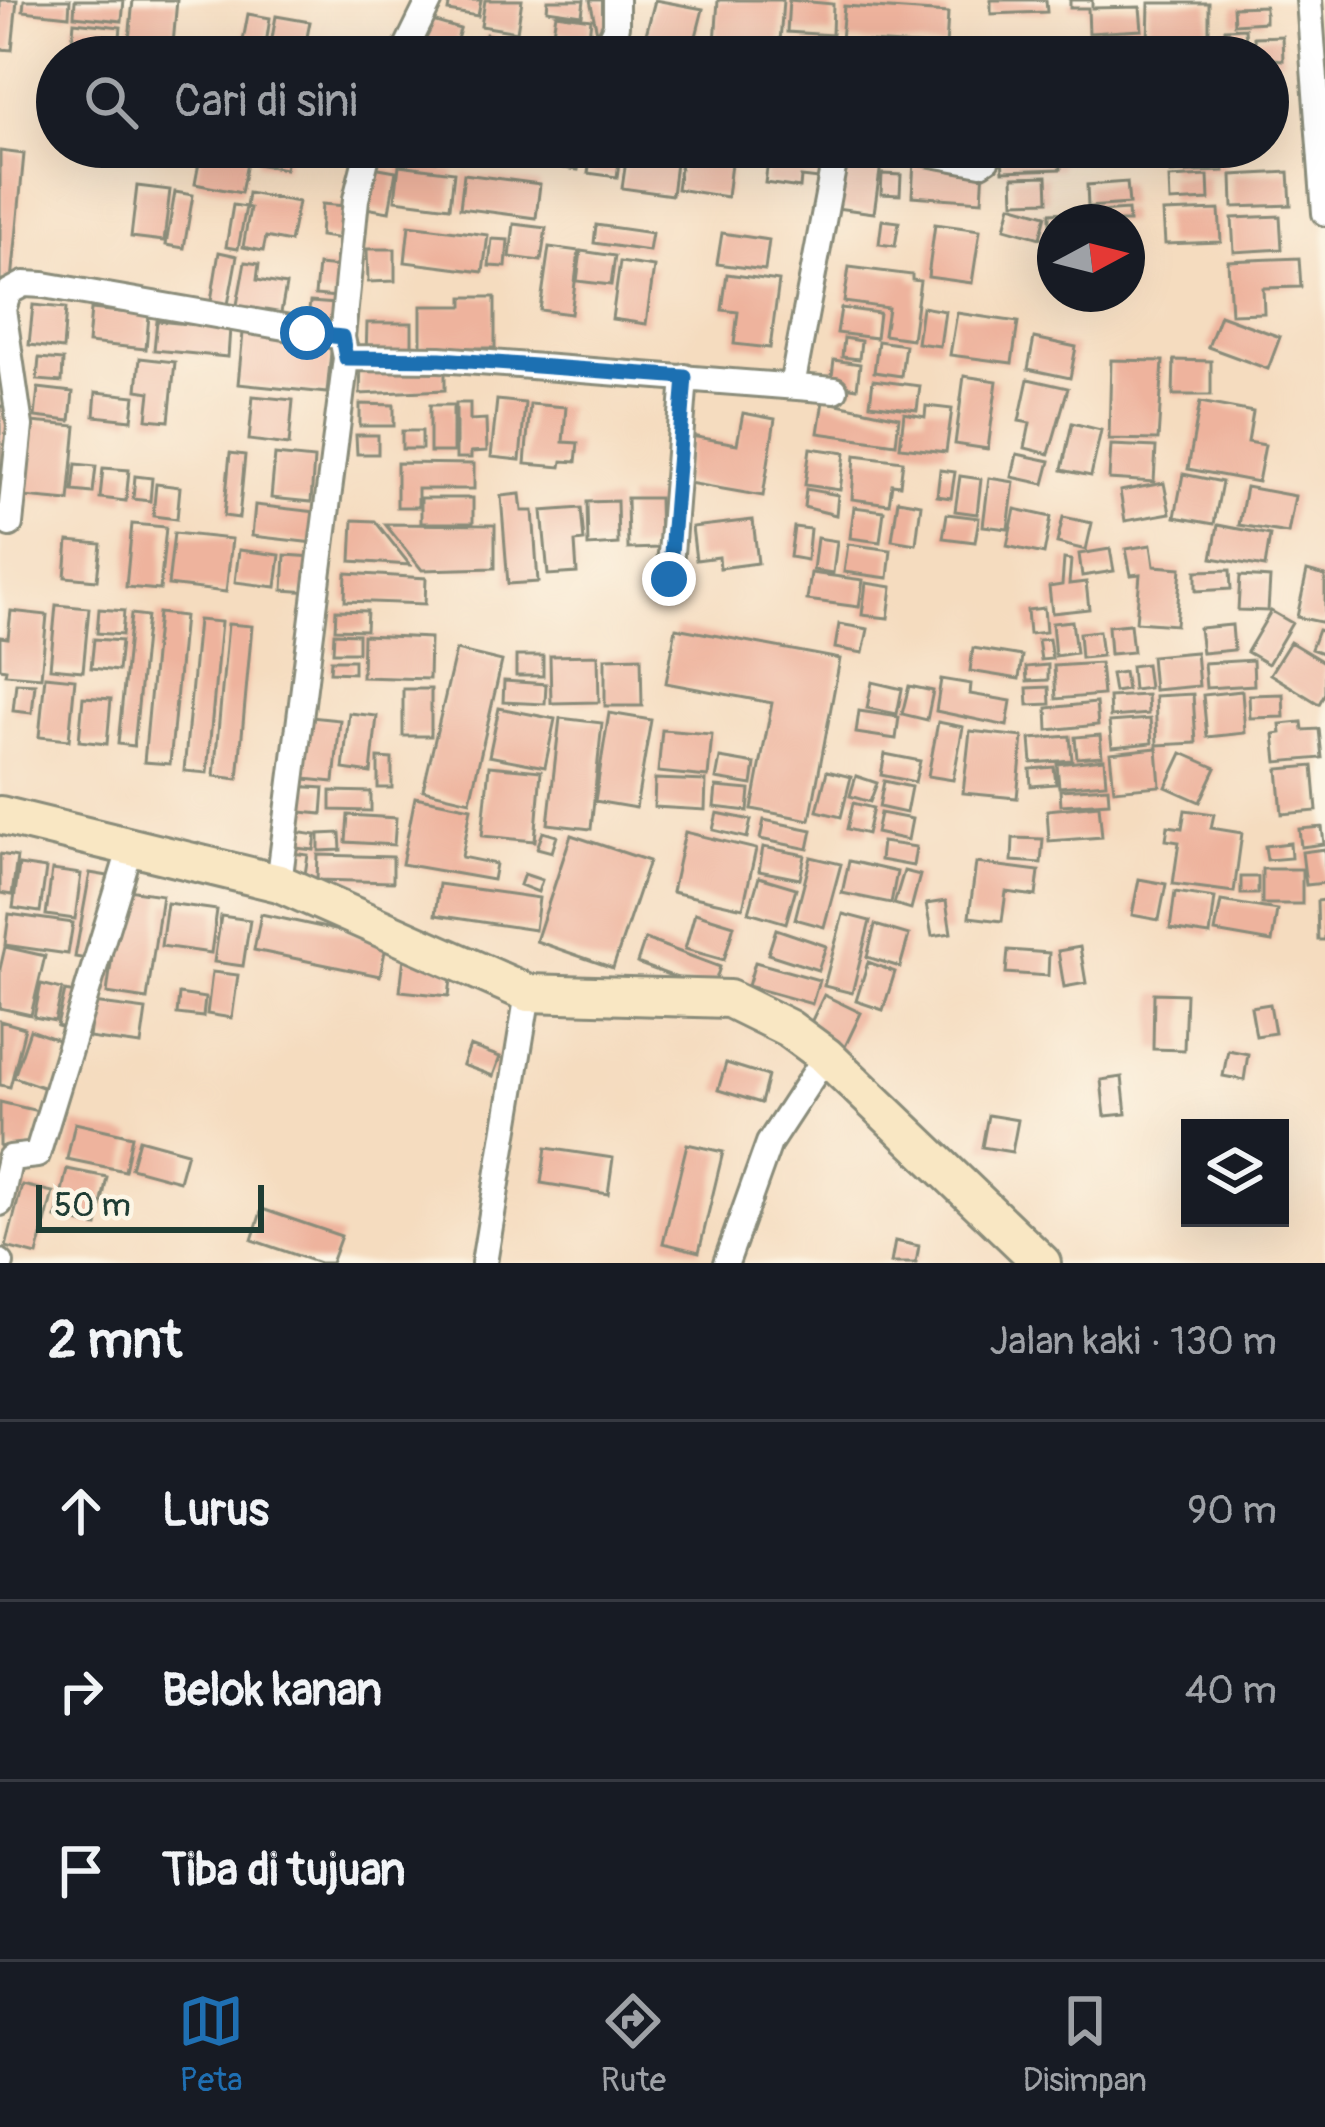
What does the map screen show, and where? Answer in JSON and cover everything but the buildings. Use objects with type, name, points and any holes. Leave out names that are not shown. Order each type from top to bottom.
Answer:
[{"type":"street","points":[[412,36],[430,0]]},
{"type":"street","points":[[611,36],[616,0]]},
{"type":"street","points":[[1309,0],[1325,213]]},
{"type":"street","points":[[279,883],[344,347],[356,199],[364,168]]},
{"type":"street","points":[[792,386],[833,168]]},
{"type":"street","points":[[10,524],[20,426],[3,309],[9,292],[24,284],[344,347],[835,390]]},
{"type":"street","points":[[669,579],[685,377]]},
{"type":"street","points":[[0,815],[279,883],[528,993],[729,999],[788,1028],[826,1056],[1042,1263]]},
{"type":"street","points":[[0,1203],[10,1158],[37,1155],[131,847]]},
{"type":"street","points":[[484,1263],[528,993]]},
{"type":"street","points":[[726,1263],[769,1143],[826,1056]]},
{"type":"route","points":[[307,333],[342,337],[346,358],[440,359],[685,377],[669,579]]}]
